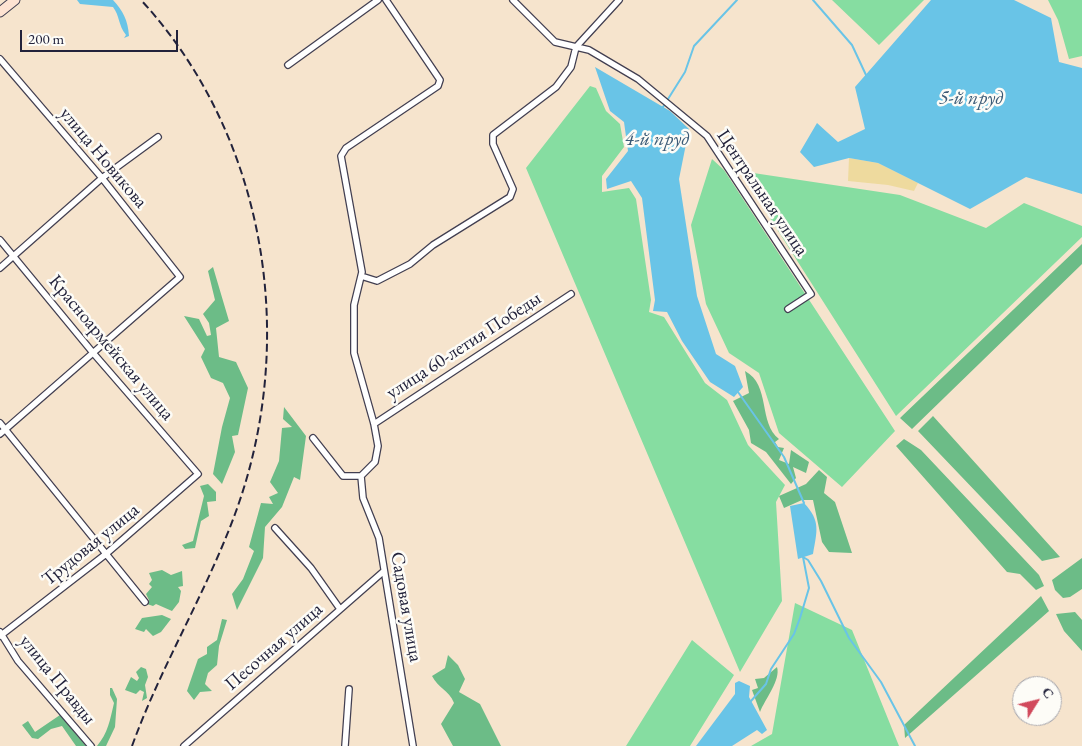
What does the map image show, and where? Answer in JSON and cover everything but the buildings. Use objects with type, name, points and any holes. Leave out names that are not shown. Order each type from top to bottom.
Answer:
[{"type":"main road","points":[[0,12],[14,0]]},
{"type":"street","points":[[288,66],[378,0]]},
{"type":"street","points":[[313,438],[343,476],[361,476],[375,462],[378,446],[374,424],[354,353],[354,305],[361,276],[360,253],[341,156],[346,148],[438,86],[440,80],[386,0]]},
{"type":"street","name":"Центральная улица","points":[[513,0],[555,42],[589,50],[638,79],[707,136],[811,294],[788,309]]},
{"type":"street","points":[[361,276],[377,282],[410,264],[433,245],[510,197],[513,189],[493,144],[493,135],[556,87],[571,67],[576,47],[619,0]]},
{"type":"street","name":"улица Новикова","points":[[0,59],[102,178],[180,277],[94,354]]},
{"type":"street","points":[[0,268],[102,178],[158,137]]},
{"type":"street","name":"Красноармейская улица","points":[[0,240],[94,354],[198,474]]},
{"type":"street","name":"улица 60-летия Победы","points":[[374,424],[571,294]]},
{"type":"street","points":[[0,434],[94,354]]},
{"type":"street","points":[[0,423],[145,602]]},
{"type":"street","name":"Трудовая улица","points":[[1,635],[106,554],[198,474]]},
{"type":"street","name":"Садовая улица","points":[[361,476],[363,498],[379,538],[413,746]]},
{"type":"street","points":[[275,528],[311,568],[340,609]]},
{"type":"street","name":"Песочная улица","points":[[184,746],[384,570]]},
{"type":"street","name":"улица Правды","points":[[1,635],[18,661],[91,746]]},
{"type":"street","points":[[344,746],[348,689]]},
{"type":"green space","points":[[832,0],[924,0],[879,45]]},
{"type":"green space","points":[[1048,0],[1082,0],[1082,56],[1069,59],[1058,20]]},
{"type":"green space","points":[[590,86],[596,88],[606,111],[620,124],[624,147],[602,176],[602,192],[629,188],[636,199],[651,300],[649,312],[664,317],[705,383],[727,400],[748,445],[785,485],[776,502],[782,601],[740,672],[526,168]]},
{"type":"green space","points":[[712,159],[724,170],[895,431],[842,487],[779,433],[759,373],[729,353],[706,304],[691,225]]},
{"type":"green space","points":[[740,171],[900,195],[986,228],[1024,203],[1082,226],[1082,237],[896,416]]},
{"type":"green space","points":[[1082,244],[1082,264],[912,429],[900,418]]},
{"type":"green space","points":[[213,267],[229,321],[216,328],[219,357],[236,362],[248,388],[238,435],[232,436],[235,452],[222,484],[213,474],[230,398],[223,383],[211,378],[201,357],[205,349],[184,316],[199,319],[207,336],[211,335],[209,323],[203,314],[215,300],[208,271]]},
{"type":"green space","points":[[745,371],[753,377],[762,394],[768,424],[779,439],[775,442],[778,447],[784,448],[779,460],[789,464],[791,450],[809,462],[806,473],[793,467],[796,478],[791,484],[766,452],[751,443],[749,430],[733,401],[749,393]]},
{"type":"green space","points":[[284,407],[306,436],[300,480],[294,477],[282,507],[265,527],[263,558],[237,610],[232,594],[243,579],[254,551],[249,547],[261,503],[273,504],[269,497],[278,493],[270,482],[279,461],[282,428],[292,427],[283,419]]},
{"type":"green space","points":[[933,416],[1060,557],[1042,561],[918,431]]},
{"type":"green space","points":[[904,439],[921,450],[1039,575],[1044,586],[1036,590],[1020,574],[1007,572],[896,446]]},
{"type":"green space","points":[[819,470],[827,477],[824,493],[835,502],[852,553],[829,552],[822,542],[813,500],[802,500],[784,508],[779,496],[806,484]]},
{"type":"green space","points":[[208,484],[216,492],[216,501],[207,502],[209,516],[201,521],[195,548],[185,549],[182,545],[193,541],[204,496],[200,486]]},
{"type":"green space","points":[[1082,558],[1082,589],[1070,597],[1063,598],[1055,590],[1052,580]]},
{"type":"green space","points":[[162,570],[171,575],[182,571],[183,586],[178,587],[181,591],[179,602],[172,611],[156,604],[153,606],[147,604],[149,600],[146,594],[152,587],[149,584],[152,580],[149,573]]},
{"type":"green space","points":[[1041,596],[1049,611],[905,738],[904,725]]},
{"type":"green space","points":[[795,603],[852,630],[899,746],[751,746],[772,734]]},
{"type":"green space","points":[[1075,612],[1082,620],[1082,651],[1064,631],[1056,614]]},
{"type":"green space","points":[[162,615],[171,619],[161,632],[153,636],[146,629],[144,632],[135,629],[142,618]]},
{"type":"green space","points":[[222,619],[227,620],[219,646],[217,665],[208,673],[205,684],[212,691],[200,692],[194,700],[187,691],[198,659],[207,654],[207,647],[217,640]]},
{"type":"green space","points":[[692,640],[734,675],[690,746],[626,746]]},
{"type":"green space","points":[[448,655],[458,665],[465,679],[459,692],[480,704],[501,746],[453,746],[441,724],[454,703],[432,676],[445,668]]},
{"type":"green space","points":[[141,667],[146,669],[148,677],[145,685],[147,698],[142,701],[144,692],[140,690],[136,694],[125,690],[131,677],[137,681],[139,678],[136,672]]},
{"type":"green space","points":[[777,667],[778,672],[775,684],[760,712],[752,690],[758,688],[755,679],[764,678]]},
{"type":"green space","points":[[110,688],[112,688],[117,699],[115,727],[106,746],[97,746],[110,721],[114,703],[110,695]]},
{"type":"green space","points":[[60,715],[86,746],[76,746],[62,726],[51,729],[38,739],[32,738],[22,725],[28,721],[35,732]]},
{"type":"sand","points":[[849,158],[878,163],[918,183],[914,191],[888,185],[848,181]]},
{"type":"water","points":[[77,0],[113,0],[124,16],[129,36],[124,38],[126,35],[113,7],[80,4]]},
{"type":"water","name":"5-й пруд","points":[[931,0],[1014,0],[1051,18],[1059,62],[1082,68],[1082,194],[1026,177],[970,209],[878,163],[849,158],[814,167],[800,152],[817,123],[838,142],[865,129],[855,87]]},
{"type":"water","name":"4-й пруд","points":[[595,67],[670,111],[689,129],[679,179],[697,296],[716,354],[735,366],[743,387],[734,397],[710,382],[682,341],[667,312],[653,311],[655,300],[642,198],[631,181],[607,189],[606,179],[628,151],[624,122],[610,111]]},
{"type":"water","points":[[804,503],[813,515],[816,533],[813,554],[798,559],[790,506]]},
{"type":"water","points":[[739,681],[750,686],[749,697],[767,730],[762,734],[757,730],[732,746],[696,746],[735,694],[735,683]]},
{"type":"waterway","points":[[663,107],[685,72],[694,46],[737,0]]},
{"type":"waterway","points":[[813,0],[852,45],[866,75]]},
{"type":"waterway","points":[[738,392],[784,457],[804,503]]},
{"type":"waterway","points":[[803,557],[808,560],[821,581],[849,638],[881,682],[915,746]]},
{"type":"waterway","points":[[751,701],[766,684],[771,669],[794,634],[800,618],[809,588],[803,557]]},
{"type":"railway","points":[[132,746],[156,687],[211,572],[235,514],[255,448],[265,380],[267,311],[259,244],[243,177],[218,114],[184,54],[141,0]]}]
